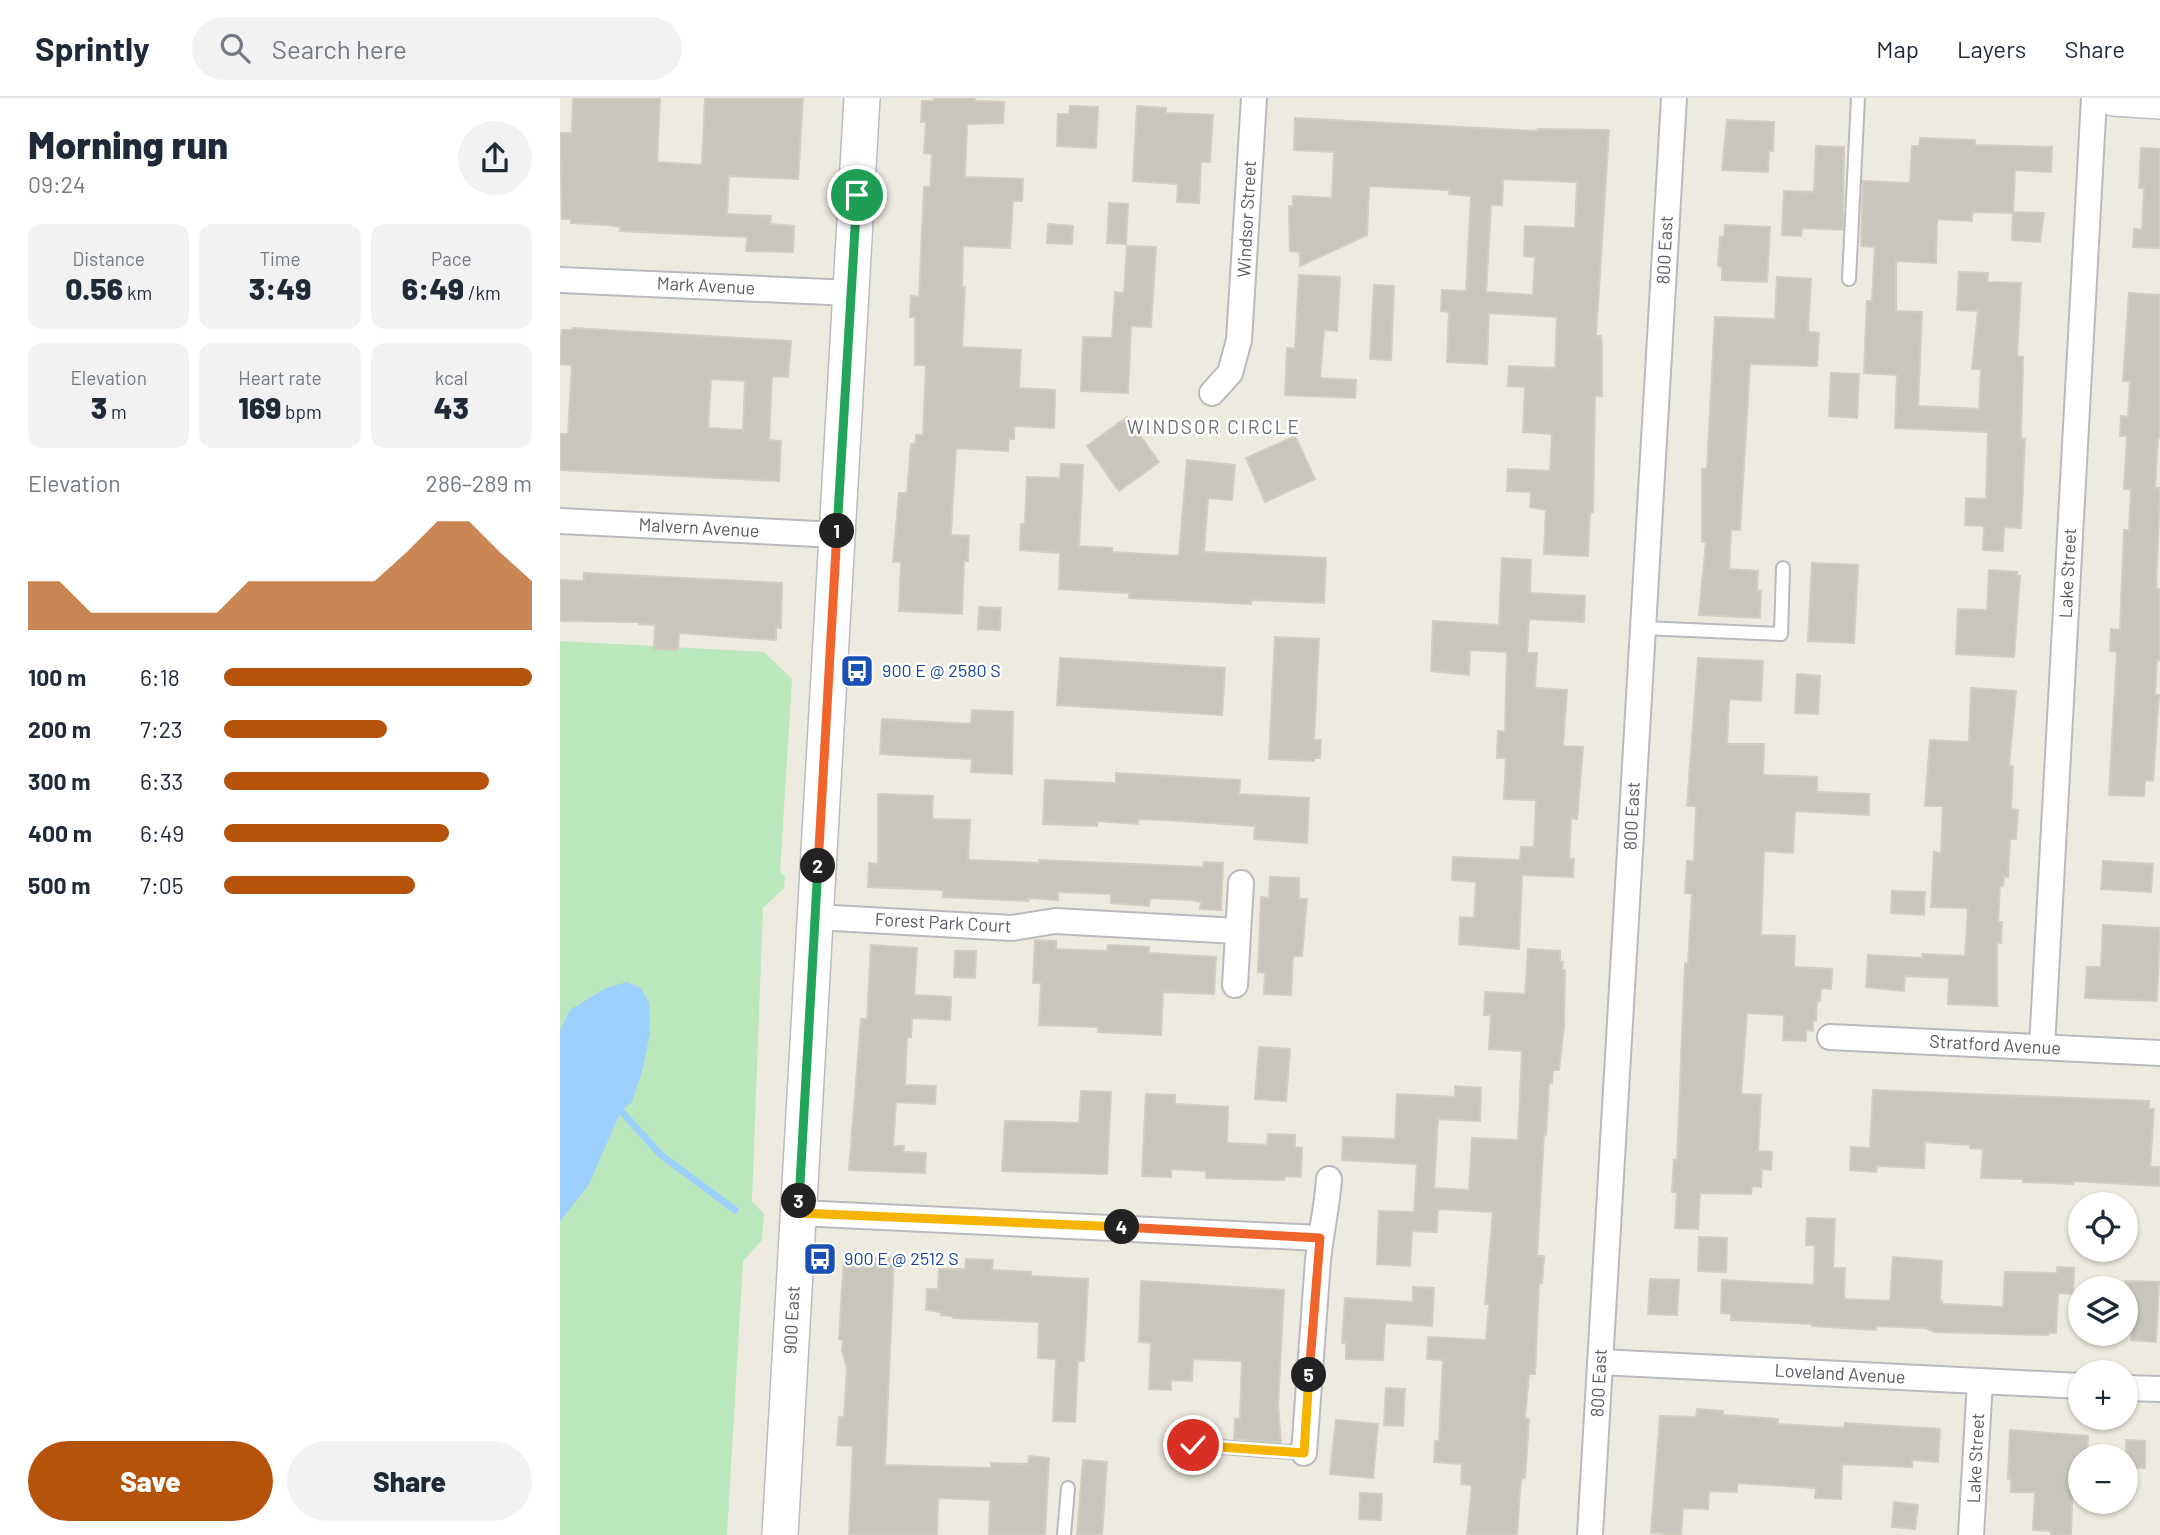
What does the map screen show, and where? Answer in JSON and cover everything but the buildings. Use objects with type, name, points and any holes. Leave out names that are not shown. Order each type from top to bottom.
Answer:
[{"type":"street","name":"900 East","points":[[780,1535],[862,98]]},
{"type":"street","name":"Windsor Street","points":[[1212,393],[1230,373],[1239,340],[1254,98]]},
{"type":"street","name":"800 East","points":[[1590,1535],[1674,98]]},
{"type":"street","name":"Lake Street","points":[[2042,1048],[2094,98]]},
{"type":"street","points":[[2114,98],[2160,100]]},
{"type":"street","name":"Mark Avenue","points":[[560,280],[851,293]]},
{"type":"street","name":"Malvern Avenue","points":[[560,521],[837,535]]},
{"type":"street","points":[[1235,985],[1241,883]]},
{"type":"street","name":"Forest Park Court","points":[[816,917],[1012,928],[1055,921],[1238,931]]},
{"type":"street","name":"Stratford Avenue","points":[[1830,1037],[2160,1054]]},
{"type":"street","points":[[1304,1453],[1320,1238],[1325,1224],[1329,1179]]},
{"type":"street","points":[[799,1213],[1320,1238]]},
{"type":"street","name":"Loveland Avenue","points":[[1600,1362],[2068,1384]]},
{"type":"street","name":"Lake Street","points":[[1971,1535],[1980,1381]]},
{"type":"street","points":[[2138,1389],[2160,1390]]},
{"type":"lane","points":[[1849,279],[1858,98]]},
{"type":"lane","points":[[1643,628],[1781,634],[1783,568]]},
{"type":"lane","points":[[1193,1445],[1304,1453]]},
{"type":"lane","points":[[1064,1535],[1068,1488]]},
{"type":"green space","points":[[560,641],[764,652],[792,679],[780,872],[785,876],[784,888],[763,908],[752,1201],[764,1214],[762,1240],[743,1261],[727,1535],[560,1535]]},
{"type":"water","points":[[627,982],[641,988],[649,1003],[650,1033],[643,1068],[632,1102],[621,1111],[588,1186],[560,1221],[560,1030],[570,1010],[606,988]]},
{"type":"waterway","points":[[621,1111],[661,1155],[735,1210]]},
{"type":"place","name":"900 E @ 2580 S","points":[[857,671]]},
{"type":"place","name":"900 E @ 2512 S","points":[[820,1259]]},
{"type":"district","name":"WINDSOR CIRCLE","points":[[1214,427]]},
{"type":"route","points":[[857,195],[799,1213],[1320,1238],[1304,1453],[1193,1445]]}]
